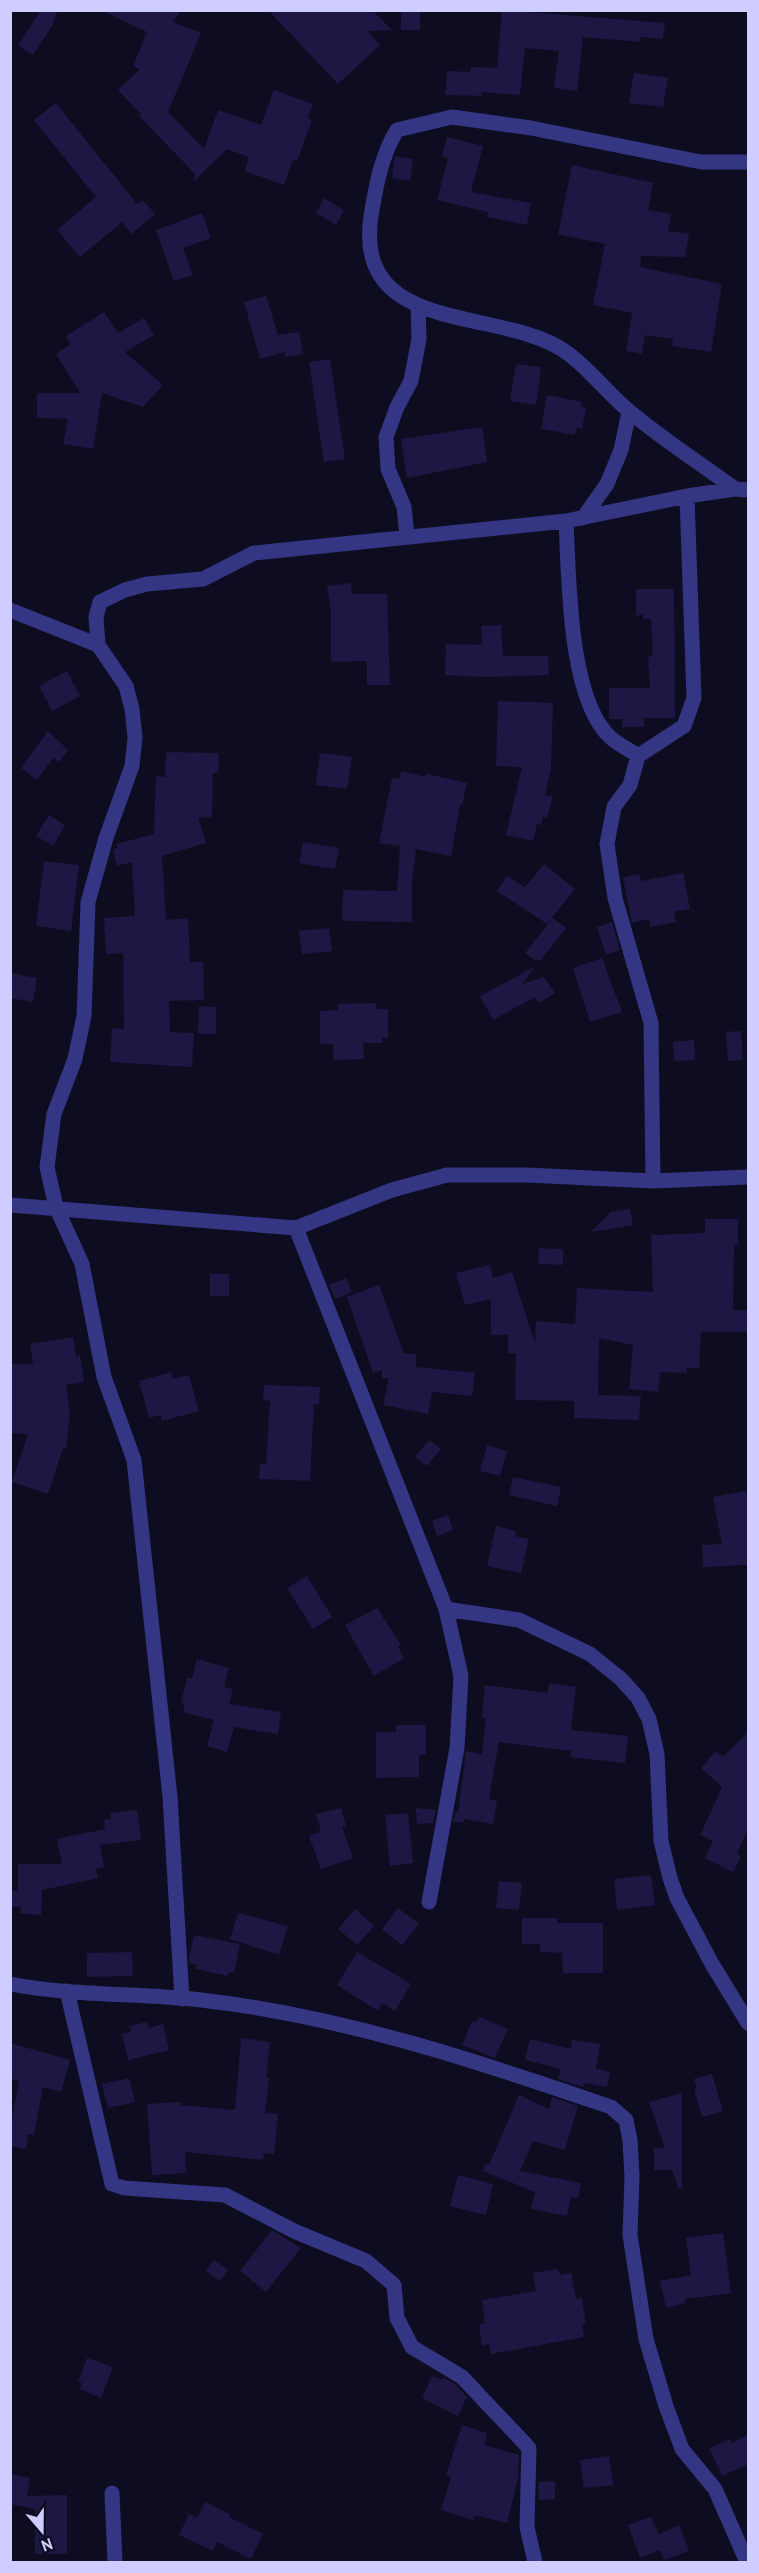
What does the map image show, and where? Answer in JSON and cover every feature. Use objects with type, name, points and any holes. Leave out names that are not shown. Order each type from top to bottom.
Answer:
[{"type":"street","points":[[742,490],[629,412],[566,352],[524,331],[456,318],[418,305],[390,289],[375,267],[368,236],[386,148],[398,130],[452,117],[531,128],[701,162],[748,162]]},
{"type":"street","points":[[407,536],[404,507],[388,469],[386,437],[397,407],[411,381],[419,339],[418,305]]},
{"type":"street","points":[[583,518],[607,484],[621,450],[629,412]]},
{"type":"street","points":[[182,1999],[170,1797],[134,1460],[104,1377],[82,1264],[56,1207],[47,1167],[54,1114],[75,1059],[84,1016],[88,902],[106,838],[132,766],[135,737],[132,709],[126,686],[98,645],[96,616],[100,602],[125,590],[147,584],[203,579],[254,554],[358,544],[407,536],[566,521],[687,496],[742,490]]},
{"type":"street","points":[[653,1181],[651,1023],[615,898],[608,844],[614,807],[630,785],[638,756],[684,726],[694,698],[687,496]]},
{"type":"street","points":[[566,521],[572,628],[582,686],[598,721],[610,738],[638,756]]},
{"type":"street","points":[[10,610],[98,645]]},
{"type":"street","points":[[10,1204],[296,1228],[392,1190],[447,1175],[527,1175],[653,1181],[748,1177]]},
{"type":"street","points":[[296,1228],[446,1609],[461,1676],[458,1736],[429,1902]]},
{"type":"street","points":[[446,1609],[519,1620],[590,1654],[621,1679],[638,1698],[649,1719],[657,1754],[661,1841],[670,1878],[677,1898],[712,1964],[748,2023]]},
{"type":"street","points":[[10,1984],[182,1999],[352,2026],[496,2067],[611,2107],[626,2120],[630,2140],[632,2177],[630,2235],[646,2339],[682,2449],[715,2489],[747,2562]]},
{"type":"street","points":[[67,1990],[112,2184],[124,2188],[225,2195],[294,2230],[366,2261],[394,2285],[398,2318],[412,2347],[462,2377],[529,2448],[527,2527],[535,2562]]},
{"type":"street","points":[[112,2493],[115,2562]]},
{"type":"building","points":[[41,10],[58,10],[52,26],[33,55],[18,45]]},
{"type":"building","points":[[101,10],[181,10],[173,22],[201,33],[168,112],[204,149],[218,110],[261,125],[274,90],[313,104],[308,118],[312,120],[297,161],[293,159],[284,185],[245,171],[249,157],[227,149],[193,182],[195,174],[139,116],[141,114],[118,90],[140,69],[133,66],[147,32]]},
{"type":"building","points":[[268,10],[372,10],[392,30],[367,31],[380,45],[338,84]]},
{"type":"building","points":[[401,10],[420,10],[420,30],[401,30]]},
{"type":"building","points":[[502,10],[665,23],[663,39],[640,37],[640,42],[583,37],[577,91],[554,88],[559,51],[525,48],[520,95],[482,92],[482,96],[445,95],[447,71],[470,72],[471,67],[497,68]]},
{"type":"building","points":[[634,73],[668,78],[663,107],[629,103]]},
{"type":"building","points":[[56,103],[137,204],[143,200],[155,214],[131,234],[122,222],[80,257],[57,230],[96,197],[34,120]]},
{"type":"building","points":[[447,137],[483,146],[471,192],[531,203],[527,225],[487,217],[488,212],[437,200],[448,158],[442,156]]},
{"type":"building","points":[[395,156],[413,159],[410,181],[392,178]]},
{"type":"building","points":[[572,165],[653,183],[648,210],[671,214],[668,231],[689,234],[685,257],[641,256],[640,267],[722,284],[711,352],[672,346],[673,339],[645,335],[642,354],[626,351],[632,313],[593,305],[605,244],[558,234]]},
{"type":"building","points":[[324,198],[344,210],[336,225],[316,213]]},
{"type":"building","points":[[202,213],[211,238],[183,248],[193,275],[174,281],[156,230]]},
{"type":"building","points":[[266,296],[278,335],[299,332],[303,354],[285,357],[285,352],[260,359],[244,302]]},
{"type":"building","points":[[104,312],[118,333],[144,318],[154,335],[125,352],[163,385],[143,407],[102,393],[93,449],[63,444],[68,419],[37,418],[37,393],[80,393],[56,354],[71,344],[66,336]]},
{"type":"building","points":[[330,359],[345,459],[324,462],[309,362]]},
{"type":"building","points":[[516,364],[541,367],[536,405],[510,401]]},
{"type":"building","points":[[547,395],[582,402],[581,407],[586,408],[582,429],[576,428],[575,435],[541,429]]},
{"type":"building","points":[[482,427],[487,462],[407,478],[401,439]]},
{"type":"building","points":[[351,583],[352,594],[387,594],[390,685],[367,685],[367,661],[331,662],[331,611],[327,586]]},
{"type":"building","points":[[636,589],[674,589],[675,718],[644,718],[644,727],[622,727],[622,719],[609,719],[609,688],[650,688],[648,657],[653,656],[651,619],[643,619],[643,614],[636,616]]},
{"type":"building","points":[[501,625],[503,656],[548,656],[549,675],[485,677],[445,675],[446,644],[482,645],[481,626]]},
{"type":"building","points":[[67,671],[80,696],[52,711],[39,686]]},
{"type":"building","points":[[498,701],[553,703],[551,768],[545,795],[553,796],[547,818],[543,816],[541,825],[537,824],[533,841],[506,835],[522,767],[496,766]]},
{"type":"building","points":[[48,731],[68,750],[59,762],[53,758],[37,780],[21,768]]},
{"type":"building","points":[[166,752],[219,753],[218,773],[213,773],[212,818],[198,817],[206,843],[162,856],[166,920],[188,918],[190,962],[203,962],[204,1000],[169,1001],[170,1032],[194,1033],[192,1067],[110,1062],[112,1028],[124,1029],[123,953],[106,954],[104,918],[135,916],[132,862],[117,866],[113,850],[117,848],[116,844],[154,834],[156,776],[165,777]]},
{"type":"building","points":[[320,753],[352,757],[347,789],[316,785]]},
{"type":"building","points":[[401,771],[467,783],[462,805],[460,805],[451,856],[416,849],[412,881],[412,922],[342,921],[343,890],[397,891],[400,846],[379,843],[392,778],[400,779]]},
{"type":"building","points":[[49,815],[65,825],[53,846],[36,836]]},
{"type":"building","points":[[303,842],[339,848],[335,869],[299,863]]},
{"type":"building","points":[[44,861],[79,865],[71,931],[36,926]]},
{"type":"building","points":[[544,864],[575,889],[547,924],[497,891],[507,876],[525,887]]},
{"type":"building","points":[[683,873],[690,909],[674,912],[676,922],[650,927],[649,919],[632,923],[623,878],[639,874],[641,881]]},
{"type":"building","points":[[553,918],[566,928],[541,960],[535,960],[525,953]]},
{"type":"building","points":[[612,922],[620,950],[606,955],[597,927]]},
{"type":"building","points":[[329,928],[332,951],[302,954],[299,931]]},
{"type":"building","points":[[602,958],[622,1012],[590,1022],[573,968]]},
{"type":"building","points":[[536,966],[522,984],[544,977],[555,993],[539,1003],[535,997],[493,1020],[480,996]]},
{"type":"building","points":[[10,973],[37,978],[33,1002],[10,998]]},
{"type":"building","points":[[376,1003],[376,1009],[388,1009],[388,1038],[382,1038],[382,1043],[363,1043],[364,1059],[334,1060],[333,1044],[320,1044],[320,1011],[338,1010],[338,1004]]},
{"type":"building","points":[[199,1006],[216,1007],[216,1034],[198,1034]]},
{"type":"building","points":[[741,1031],[743,1060],[728,1061],[726,1032]]},
{"type":"building","points":[[694,1040],[695,1060],[674,1061],[673,1042]]},
{"type":"building","points":[[630,1209],[633,1225],[591,1232],[611,1212]]},
{"type":"building","points":[[705,1219],[738,1219],[738,1245],[734,1245],[733,1310],[748,1310],[748,1332],[701,1332],[699,1368],[687,1368],[686,1373],[660,1372],[658,1392],[629,1389],[633,1345],[599,1338],[598,1395],[641,1396],[639,1420],[574,1418],[574,1401],[515,1400],[516,1353],[508,1353],[508,1335],[491,1335],[491,1299],[465,1305],[456,1273],[490,1265],[493,1278],[512,1272],[535,1343],[536,1321],[575,1324],[577,1288],[653,1292],[651,1235],[705,1233]]},
{"type":"building","points":[[539,1248],[563,1249],[563,1265],[538,1264]]},
{"type":"building","points":[[210,1274],[229,1274],[229,1296],[210,1296]]},
{"type":"building","points":[[346,1278],[352,1292],[335,1299],[329,1285]]},
{"type":"building","points":[[379,1285],[404,1354],[416,1354],[416,1367],[475,1373],[472,1396],[432,1392],[428,1414],[383,1405],[389,1378],[382,1378],[382,1370],[373,1373],[347,1297]]},
{"type":"building","points":[[73,1337],[76,1357],[80,1356],[84,1382],[66,1385],[70,1413],[66,1449],[63,1448],[48,1494],[12,1482],[28,1434],[10,1433],[10,1364],[33,1364],[30,1344]]},
{"type":"building","points":[[171,1372],[173,1379],[189,1375],[199,1411],[162,1421],[161,1415],[149,1418],[139,1381]]},
{"type":"building","points":[[264,1385],[320,1387],[319,1404],[314,1404],[310,1481],[259,1479],[260,1464],[266,1464],[270,1401],[263,1400]]},
{"type":"building","points":[[429,1440],[441,1449],[427,1466],[415,1457]]},
{"type":"building","points":[[487,1445],[507,1451],[500,1476],[480,1471]]},
{"type":"building","points":[[513,1477],[561,1487],[557,1506],[509,1495]]},
{"type":"building","points":[[746,1491],[748,1565],[703,1567],[702,1545],[722,1544],[713,1497]]},
{"type":"building","points":[[448,1515],[453,1530],[437,1536],[432,1521]]},
{"type":"building","points":[[496,1526],[516,1531],[515,1536],[529,1539],[521,1573],[487,1566]]},
{"type":"building","points":[[307,1576],[332,1617],[313,1629],[287,1588]]},
{"type":"building","points":[[377,1608],[401,1645],[398,1647],[404,1658],[374,1676],[345,1625]]},
{"type":"building","points":[[197,1659],[229,1668],[224,1687],[233,1689],[229,1704],[281,1712],[278,1734],[234,1727],[227,1752],[207,1746],[214,1720],[183,1712],[185,1704],[181,1703],[187,1678],[192,1679]]},
{"type":"building","points":[[549,1683],[576,1687],[571,1730],[628,1736],[625,1763],[570,1757],[571,1751],[499,1742],[489,1799],[497,1801],[493,1824],[464,1819],[464,1822],[453,1822],[455,1813],[458,1813],[466,1751],[482,1754],[486,1718],[482,1718],[485,1685],[548,1693]]},
{"type":"building","points":[[396,1725],[426,1725],[426,1754],[419,1755],[419,1777],[376,1778],[376,1732],[396,1732]]},
{"type":"building","points":[[748,1732],[748,1829],[737,1854],[741,1856],[733,1872],[705,1858],[713,1841],[700,1835],[722,1787],[701,1768],[716,1751],[723,1757]]},
{"type":"building","points":[[341,1808],[346,1826],[342,1827],[353,1858],[321,1869],[309,1836],[321,1832],[316,1814]]},
{"type":"building","points":[[416,1808],[436,1810],[433,1823],[417,1824]]},
{"type":"building","points":[[137,1810],[141,1840],[100,1845],[104,1867],[96,1869],[98,1878],[42,1890],[41,1915],[20,1913],[21,1907],[10,1907],[10,1891],[18,1891],[18,1864],[62,1864],[57,1839],[105,1829],[104,1820],[111,1819],[110,1813]]},
{"type":"building","points":[[408,1813],[413,1863],[390,1866],[385,1815]]},
{"type":"building","points":[[651,1875],[655,1905],[617,1910],[614,1879]]},
{"type":"building","points":[[499,1881],[522,1883],[519,1910],[496,1908]]},
{"type":"building","points":[[398,1908],[419,1924],[402,1945],[382,1929]]},
{"type":"building","points":[[355,1909],[374,1926],[357,1945],[338,1929]]},
{"type":"building","points":[[238,1913],[288,1926],[279,1955],[230,1939]]},
{"type":"building","points":[[522,1918],[557,1918],[557,1923],[603,1923],[603,1973],[563,1973],[562,1953],[540,1952],[540,1944],[522,1944]]},
{"type":"building","points":[[194,1935],[240,1944],[234,1973],[229,1972],[228,1976],[196,1969],[197,1964],[190,1963],[189,1959]]},
{"type":"building","points":[[132,1952],[133,1976],[87,1977],[87,1953]]},
{"type":"building","points":[[357,1952],[411,1984],[395,2011],[382,2003],[378,2011],[337,1985]]},
{"type":"building","points":[[480,2017],[508,2029],[495,2058],[462,2045],[472,2021],[475,2023]]},
{"type":"building","points":[[147,2022],[149,2028],[163,2024],[169,2050],[128,2060],[122,2034],[131,2032],[130,2026]]},
{"type":"building","points":[[241,2038],[270,2042],[265,2113],[278,2114],[274,2154],[264,2153],[263,2160],[185,2152],[186,2173],[152,2175],[147,2104],[181,2102],[181,2105],[235,2110]]},
{"type":"building","points":[[530,2039],[571,2049],[572,2040],[600,2044],[596,2069],[610,2072],[607,2087],[585,2083],[583,2087],[558,2079],[561,2069],[525,2060]]},
{"type":"building","points":[[10,2043],[70,2060],[61,2092],[43,2087],[34,2135],[28,2134],[26,2149],[10,2146],[10,2128],[19,2081],[10,2078]]},
{"type":"building","points":[[712,2074],[723,2111],[702,2117],[694,2089],[697,2088],[694,2079]]},
{"type":"building","points":[[129,2078],[135,2102],[108,2108],[102,2084]]},
{"type":"building","points":[[682,2093],[682,2188],[679,2189],[672,2170],[654,2170],[654,2148],[665,2148],[649,2102]]},
{"type":"building","points":[[519,2095],[549,2109],[552,2097],[578,2106],[565,2150],[533,2141],[520,2171],[581,2183],[578,2198],[571,2197],[567,2216],[531,2209],[535,2192],[483,2171],[485,2164],[489,2165]]},
{"type":"building","points":[[458,2175],[493,2184],[486,2215],[450,2206]]},
{"type":"building","points":[[272,2230],[301,2248],[266,2292],[240,2271]]},
{"type":"building","points":[[723,2233],[731,2293],[685,2299],[686,2303],[666,2308],[660,2281],[691,2275],[686,2238]]},
{"type":"building","points":[[214,2260],[228,2270],[220,2281],[206,2271]]},
{"type":"building","points":[[558,2269],[560,2275],[571,2273],[576,2299],[582,2298],[586,2324],[582,2325],[584,2337],[491,2354],[489,2344],[482,2346],[479,2325],[485,2323],[482,2300],[536,2291],[533,2273]]},
{"type":"building","points":[[87,2358],[113,2367],[101,2398],[80,2389],[82,2383],[78,2382]]},
{"type":"building","points":[[432,2376],[442,2380],[443,2377],[456,2385],[467,2397],[458,2416],[422,2398]]},
{"type":"building","points":[[462,2425],[487,2433],[484,2445],[519,2455],[518,2479],[507,2523],[475,2515],[473,2520],[441,2510],[451,2477],[446,2475]]},
{"type":"building","points":[[748,2435],[748,2464],[722,2476],[709,2448],[730,2439],[732,2443]]},
{"type":"building","points":[[609,2456],[613,2485],[584,2488],[580,2460]]},
{"type":"building","points":[[10,2474],[30,2478],[27,2496],[67,2495],[67,2554],[35,2554],[35,2509],[10,2504]]},
{"type":"building","points":[[555,2481],[555,2499],[539,2500],[538,2482]]},
{"type":"building","points":[[205,2502],[263,2534],[251,2559],[217,2542],[213,2551],[179,2535],[189,2514],[197,2518]]},
{"type":"building","points":[[651,2517],[659,2534],[679,2525],[689,2551],[664,2560],[660,2550],[640,2558],[628,2525]]}]
